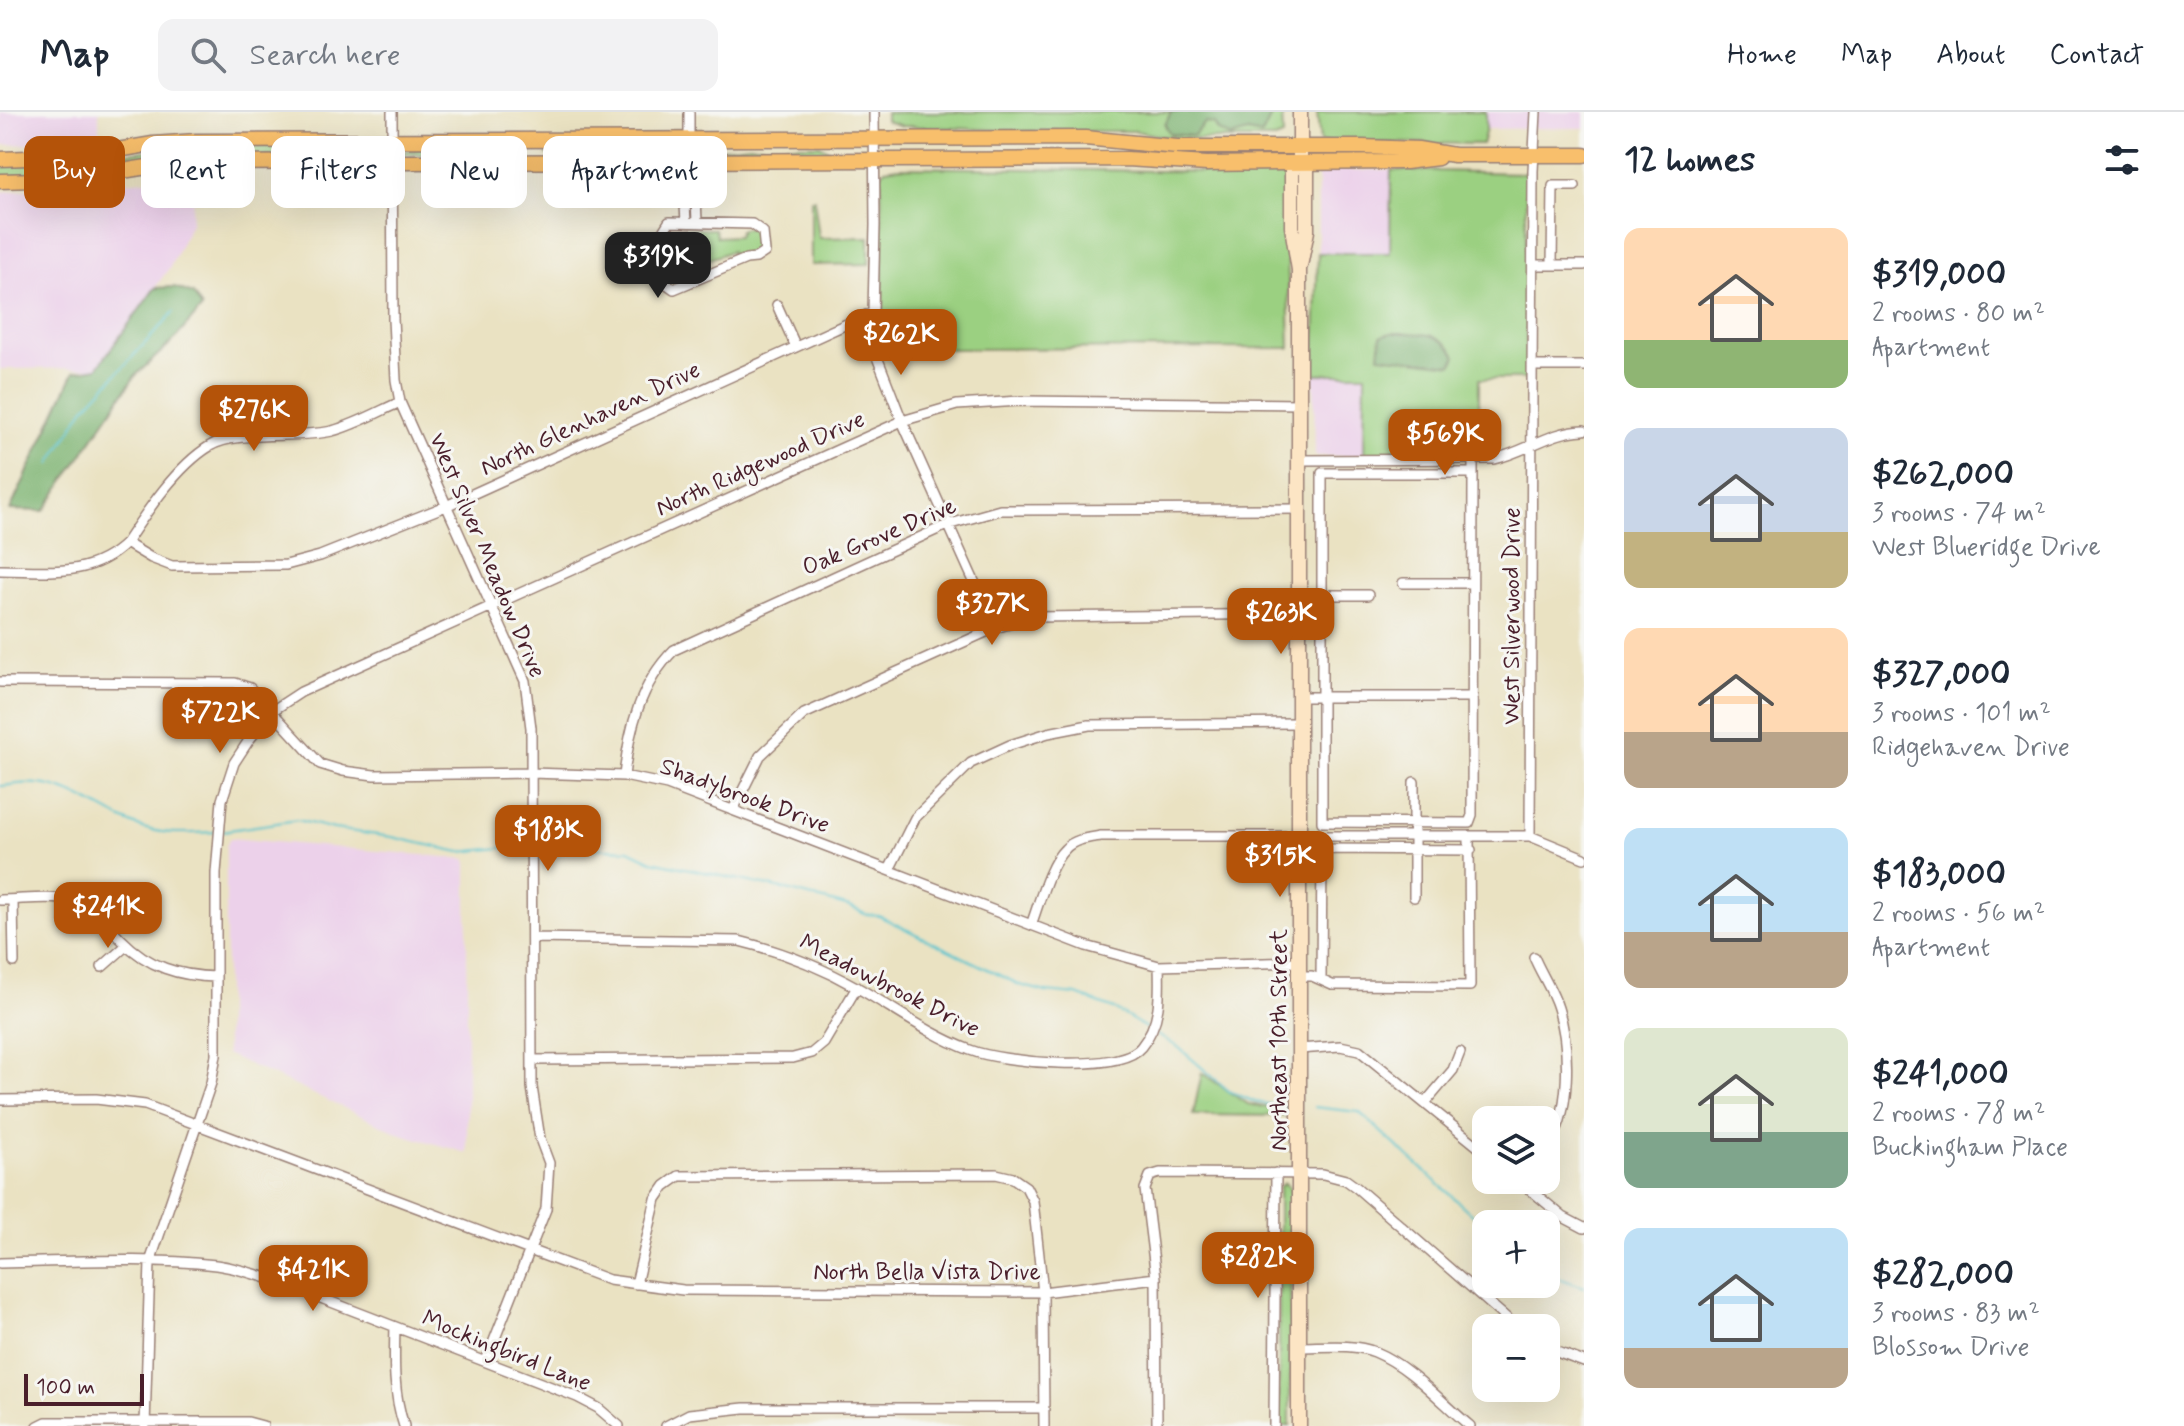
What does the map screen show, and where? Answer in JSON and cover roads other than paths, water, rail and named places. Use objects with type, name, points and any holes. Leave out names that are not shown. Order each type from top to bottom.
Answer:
[{"type":"main road","name":"Northeast 10th Street","points":[[1299,1426],[1300,404],[1299,270],[1292,227],[1292,170],[1300,163],[1300,112]]},
{"type":"main road","points":[[727,138],[1085,138],[1177,147],[1418,149],[1454,155]]},
{"type":"main road","points":[[823,138],[847,161]]},
{"type":"main road","points":[[1085,138],[1085,160]]},
{"type":"main road","points":[[539,139],[539,162]]},
{"type":"main road","points":[[405,140],[543,139]]},
{"type":"main road","points":[[0,159],[82,156],[141,146]]},
{"type":"main road","points":[[727,161],[1300,163],[1417,161],[1454,155],[1584,155]]},
{"type":"main road","points":[[405,163],[543,162]]},
{"type":"main road","points":[[0,181],[73,179],[141,168]]},
{"type":"street","name":"West Silver Meadow Drive","points":[[392,112],[392,136]]},
{"type":"street","points":[[689,112],[689,136]]},
{"type":"street","points":[[874,112],[873,312],[877,357],[947,525],[995,628]]},
{"type":"street","name":"West Silverwood Drive","points":[[1530,836],[1536,112]]},
{"type":"street","points":[[1552,265],[1553,186],[1575,186]]},
{"type":"street","name":"West Silver Meadow Drive","points":[[392,208],[393,319],[400,402],[525,681],[531,728],[532,1060],[534,1111],[549,1163],[549,1188],[546,1209],[527,1250],[486,1361]]},
{"type":"street","points":[[685,208],[686,222]]},
{"type":"street","points":[[696,208],[697,222]]},
{"type":"street","points":[[669,222],[686,222],[752,224],[763,232],[765,252],[681,287],[668,287],[664,282],[667,260],[664,230],[669,222]]},
{"type":"street","points":[[1533,265],[1584,265]]},
{"type":"street","points":[[777,305],[796,347]]},
{"type":"street","name":"North Glenhaven Drive","points":[[126,543],[172,566],[286,565],[333,552],[446,506],[873,312]]},
{"type":"street","points":[[1532,366],[1584,366]]},
{"type":"street","name":"North Ridgewood Drive","points":[[272,711],[301,692],[902,421],[957,405],[1020,401],[1300,404]]},
{"type":"street","points":[[0,570],[82,569],[107,560],[126,543],[169,485],[212,444],[234,437],[283,437],[335,430],[400,402]]},
{"type":"street","points":[[1300,460],[1473,460],[1515,455],[1550,436],[1584,430]]},
{"type":"street","points":[[1473,460],[1473,473],[1472,583],[1473,697],[1472,815],[1469,823],[1322,822],[1322,473],[1473,473]]},
{"type":"street","name":"Oak Grove Drive","points":[[624,776],[628,744],[648,682],[674,650],[947,525],[1000,510],[1300,509]]},
{"type":"street","points":[[1403,583],[1472,583]]},
{"type":"street","points":[[1300,595],[1368,595]]},
{"type":"street","points":[[733,810],[760,756],[804,714],[995,628],[1034,617],[1300,614]]},
{"type":"street","name":"Shadybrook Drive","points":[[0,682],[217,681],[250,688],[320,764],[343,771],[374,775],[531,773],[624,776],[667,785],[1086,946],[1159,966],[1299,969],[1332,985],[1470,986],[1471,850]]},
{"type":"street","points":[[1299,697],[1473,697]]},
{"type":"street","points":[[145,1424],[150,1262],[211,1083],[216,1055],[218,838],[222,800],[234,763],[272,711]]},
{"type":"street","points":[[889,870],[915,818],[971,763],[1010,745],[1089,725],[1300,723]]},
{"type":"street","points":[[1414,782],[1414,897]]},
{"type":"street","points":[[1031,925],[1056,861],[1066,848],[1079,839],[1101,836],[1530,836],[1584,857]]},
{"type":"street","points":[[1321,979],[1322,849],[1471,850],[1469,836]]},
{"type":"street","points":[[1299,877],[1322,878]]},
{"type":"street","points":[[0,900],[51,898],[85,906],[127,945],[153,964],[170,972],[216,977]]},
{"type":"street","points":[[13,900],[14,962]]},
{"type":"street","name":"Meadowbrook Drive","points":[[532,938],[739,941],[766,947],[826,971],[932,1033],[973,1052],[1025,1061],[1095,1062],[1123,1059],[1139,1049],[1153,1028],[1159,1008],[1159,966]]},
{"type":"street","points":[[102,967],[127,945]]},
{"type":"street","points":[[1534,957],[1557,1004],[1565,1036],[1564,1103],[1560,1126]]},
{"type":"street","points":[[532,1060],[793,1058],[812,1053],[824,1043],[857,987]]},
{"type":"street","points":[[1299,1049],[1340,1046],[1359,1050],[1472,1142]]},
{"type":"street","points":[[1425,1103],[1453,1070],[1460,1052]]},
{"type":"street","name":"North Bella Vista Drive","points":[[0,1100],[96,1099],[145,1105],[609,1280],[683,1290],[1043,1292],[1156,1278]]},
{"type":"street","points":[[1157,1426],[1156,1278],[1145,1189],[1150,1176],[1160,1173],[1300,1173],[1335,1177],[1357,1188],[1502,1314]]},
{"type":"street","points":[[1274,1426],[1276,1173]]},
{"type":"street","points":[[636,1284],[656,1199],[665,1186],[679,1176],[996,1174],[1013,1178],[1026,1187],[1033,1201],[1043,1292],[1044,1426]]},
{"type":"street","points":[[1536,1194],[1563,1217],[1584,1228]]},
{"type":"street","name":"Mockingbird Lane","points":[[0,1263],[150,1262],[217,1265],[241,1270],[577,1397],[598,1408],[619,1426]]},
{"type":"street","points":[[395,1327],[393,1368],[396,1403],[404,1426]]},
{"type":"street","points":[[1300,1347],[1360,1348],[1375,1352],[1410,1375],[1470,1426]]},
{"type":"street","points":[[1560,1353],[1584,1362]]},
{"type":"street","points":[[666,1426],[689,1414],[744,1408],[1044,1408]]},
{"type":"street","points":[[38,1426],[46,1422],[248,1422],[263,1426]]},
{"type":"waterway","points":[[50,464],[84,409],[174,312]]},
{"type":"waterway","points":[[0,786],[29,783],[51,786],[154,831],[216,832]]},
{"type":"waterway","points":[[222,831],[297,820],[460,852],[522,846]]},
{"type":"waterway","points":[[536,846],[629,850],[652,861],[850,907],[867,915],[879,916],[1020,985],[1046,992],[1077,995],[1114,1009],[1146,1028]]},
{"type":"waterway","points":[[1157,1035],[1178,1047],[1229,1091],[1255,1102],[1286,1107]]},
{"type":"waterway","points":[[1314,1107],[1359,1112],[1472,1214]]},
{"type":"waterway","points":[[1560,1278],[1584,1287]]}]
